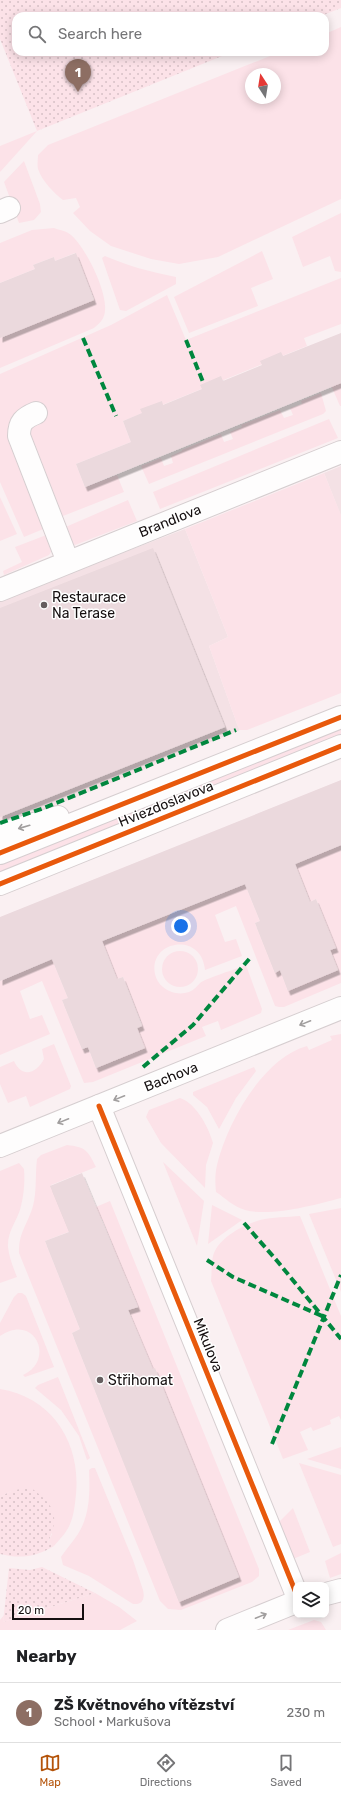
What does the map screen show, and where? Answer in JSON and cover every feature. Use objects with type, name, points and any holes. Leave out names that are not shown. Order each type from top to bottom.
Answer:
[{"type":"street","points":[[36,412],[23,420],[19,429],[19,436],[68,562]]},
{"type":"street","name":"Brandlova","points":[[0,590],[341,452]]},
{"type":"street","name":"Hviezdoslavova","points":[[0,853],[341,717]]},
{"type":"street","name":"Hviezdoslavova","points":[[0,884],[341,746]]},
{"type":"street","points":[[0,834],[182,780]]},
{"type":"street","name":"Bachova","points":[[0,1146],[341,1008]]},
{"type":"street","name":"Mikulova","points":[[99,1106],[293,1586]]},
{"type":"street","points":[[329,1593],[341,1590]]},
{"type":"street","points":[[227,1630],[293,1603]]},
{"type":"shaded area","points":[[0,0],[341,0],[341,8],[329,13],[12,12],[12,56],[222,56],[37,131],[0,39]]},
{"type":"shaded area","points":[[341,27],[341,199],[218,257],[179,264],[151,259],[111,246],[90,231],[73,213],[80,207],[76,198],[63,200],[42,178],[38,167],[38,155],[48,145],[270,56],[329,56],[329,32]]},
{"type":"shaded area","points":[[37,131],[0,172],[0,146]]},
{"type":"shaded area","points":[[24,161],[40,204],[41,212],[34,220],[19,223],[4,182]]},
{"type":"shaded area","points":[[341,213],[341,272],[335,271],[330,256],[303,267],[292,237]]},
{"type":"shaded area","points":[[54,228],[71,235],[89,259],[103,292],[105,310],[103,318],[94,328],[0,368],[0,338],[94,299],[75,253],[55,261],[54,257],[33,265],[35,269],[0,283],[0,243],[32,230]]},
{"type":"shaded area","points":[[262,251],[273,279],[251,288],[258,306],[189,333],[174,297]]},
{"type":"shaded area","points":[[105,256],[122,263],[176,277],[176,284],[126,311],[120,310],[102,258]]},
{"type":"shaded area","points":[[341,278],[341,324],[304,338],[307,346],[123,421],[131,442],[76,464],[85,487],[117,475],[124,492],[58,518],[29,432],[33,427],[41,424],[36,413],[23,420],[53,525],[24,537],[0,482],[0,374],[111,325],[167,295],[186,340]]},
{"type":"shaded area","points":[[341,361],[341,406],[340,406],[321,362]]},
{"type":"shaded area","points":[[321,393],[326,411],[323,414],[149,484],[141,466],[161,458],[164,466],[173,463],[171,456],[221,434],[224,442],[233,439],[230,432],[242,427],[241,425],[280,410],[284,418],[293,415],[290,408],[302,404],[301,401]]},
{"type":"shaded area","points":[[329,419],[338,438],[160,509],[153,492]]},
{"type":"shaded area","points":[[341,466],[341,516],[324,473]]},
{"type":"shaded area","points":[[324,473],[341,515],[341,693],[247,730],[240,730],[209,646],[228,637],[185,529]]},
{"type":"shaded area","points":[[0,497],[17,534],[0,541]]},
{"type":"shaded area","points":[[128,500],[137,521],[75,545],[61,529]]},
{"type":"shaded area","points":[[185,529],[228,637],[209,646],[240,730],[0,828],[0,600]]},
{"type":"shaded area","points":[[49,534],[52,550],[49,555],[4,575],[3,571],[22,562],[15,547]]},
{"type":"shaded area","points":[[341,724],[341,737],[0,874],[0,861]]},
{"type":"shaded area","points":[[341,845],[341,983],[284,1007],[275,1006],[236,906],[215,915],[225,942],[236,939],[242,956],[205,970],[202,958],[195,949],[186,945],[176,945],[167,948],[159,954],[155,962],[155,974],[159,983],[166,989],[172,992],[186,993],[208,979],[246,965],[262,1009],[261,1013],[221,1030],[218,1021],[202,1027],[206,1036],[93,1082],[84,1083],[42,981],[20,991],[30,1019],[42,1015],[50,1034],[0,1055],[0,981],[52,959],[68,998],[62,1000],[82,1049],[88,1047],[96,1068],[144,1048],[137,1028],[142,1025],[123,977],[117,979],[102,941],[245,884],[260,921],[255,923],[275,972],[280,970],[288,990],[338,970],[330,950],[336,948],[317,919],[323,916],[316,899],[310,902],[295,864]]},
{"type":"shaded area","points":[[184,951],[193,956],[197,962],[197,976],[193,982],[184,987],[176,987],[167,982],[163,976],[162,965],[167,956],[173,952]]},
{"type":"shaded area","points":[[341,1034],[341,1198],[293,1209],[267,1212],[245,1210],[233,1205],[216,1192],[216,1168],[229,1130],[249,1094],[276,1064],[291,1053],[307,1046],[309,1050],[332,1040],[330,1036]]},
{"type":"shaded area","points":[[54,1044],[71,1086],[70,1089],[30,1107],[26,1096],[8,1103],[0,1084],[0,1067],[14,1061],[17,1067],[25,1072],[34,1071],[44,1059],[42,1049]]},
{"type":"shaded area","points":[[254,1067],[256,1071],[236,1098],[219,1129],[207,1107],[193,1095],[193,1092]]},
{"type":"shaded area","points":[[180,1098],[196,1110],[205,1123],[213,1143],[206,1165],[205,1188],[161,1143],[146,1117],[149,1110]]},
{"type":"shaded area","points":[[67,1145],[78,1147],[86,1151],[96,1167],[51,1185],[65,1220],[110,1201],[259,1569],[259,1576],[252,1582],[181,1610],[168,1609],[160,1601],[19,1253],[20,1240],[33,1206],[37,1159],[41,1155]],"holes":[[[102,1219],[113,1247],[110,1249],[126,1278],[138,1307],[128,1310],[141,1341],[147,1372],[239,1577],[179,1601],[72,1333],[80,1329],[45,1241]]]},
{"type":"shaded area","points":[[163,1162],[204,1201],[197,1246]]},
{"type":"shaded area","points":[[19,1163],[24,1169],[24,1192],[20,1211],[8,1241],[10,1258],[17,1277],[0,1283],[0,1171]]},
{"type":"shaded area","points":[[212,1205],[242,1220],[208,1244]]},
{"type":"shaded area","points":[[341,1208],[341,1292],[309,1214]]},
{"type":"shaded area","points":[[300,1216],[341,1316],[341,1420],[339,1416],[330,1420],[331,1424],[313,1431],[311,1427],[300,1432],[308,1450],[283,1459],[211,1281],[212,1265],[213,1256],[220,1243],[232,1233],[246,1225],[260,1220]]},
{"type":"shaded area","points":[[18,1293],[22,1293],[26,1296],[54,1367],[25,1377],[23,1375],[33,1368],[38,1359],[39,1350],[37,1341],[31,1334],[23,1330],[12,1330],[0,1336],[0,1323],[14,1297]]},
{"type":"shaded area","points":[[58,1377],[90,1458],[87,1460],[79,1436],[61,1410],[35,1388],[38,1385]]},
{"type":"shaded area","points":[[0,1389],[18,1394],[35,1402],[48,1412],[59,1425],[68,1440],[74,1457],[76,1475],[75,1506],[69,1527],[54,1546],[48,1542],[52,1534],[11,1491],[0,1497]]},
{"type":"shaded area","points":[[341,1447],[341,1469],[307,1459]]},
{"type":"shaded area","points":[[299,1463],[341,1475],[341,1544],[333,1547]]},
{"type":"shaded area","points":[[95,1468],[133,1560],[144,1593],[141,1602],[139,1603],[133,1604],[89,1576],[63,1565],[61,1557],[78,1534],[85,1519],[89,1495],[89,1470]]},
{"type":"shaded area","points":[[30,1487],[49,1504],[52,1510],[54,1524],[48,1542],[54,1546],[41,1553],[28,1556],[7,1556],[0,1554],[0,1497],[11,1491]]},
{"type":"shaded area","points":[[293,1508],[310,1552],[293,1559],[278,1523]]},
{"type":"shaded area","points":[[341,1553],[341,1574],[330,1578],[325,1561]]},
{"type":"shaded area","points":[[42,1567],[95,1593],[3,1622],[9,1568],[30,1570]]},
{"type":"shaded area","points":[[95,1593],[119,1607],[137,1621],[120,1630],[0,1630],[0,1620],[4,1615],[3,1622]]},
{"type":"shaded area","points":[[314,1620],[321,1622],[326,1630],[288,1630]]},
{"type":"building","points":[[76,253],[94,300],[0,338],[0,283],[35,269],[33,265],[54,257],[55,261]]},
{"type":"building","points":[[341,333],[341,383],[85,487],[76,464],[131,442],[123,421],[142,413],[140,409],[162,401],[163,405],[202,389],[200,385],[221,376],[223,381],[262,365],[260,361],[281,352],[283,356]]},
{"type":"building","points":[[153,548],[225,727],[0,817],[0,608]]},
{"type":"building","points":[[341,780],[341,845],[295,864],[310,902],[316,899],[336,948],[330,950],[338,970],[288,991],[280,970],[275,973],[255,923],[260,921],[245,884],[102,941],[117,979],[123,977],[142,1026],[137,1028],[145,1048],[96,1068],[88,1047],[82,1049],[62,1000],[68,998],[52,959],[0,981],[0,917]]},
{"type":"building","points":[[82,1173],[138,1307],[128,1310],[153,1369],[155,1368],[239,1577],[179,1602],[72,1333],[80,1329],[45,1241],[69,1232],[50,1186]]},
{"type":"marked path","points":[[83,338],[116,416]]},
{"type":"marked path","points":[[186,340],[203,382]]},
{"type":"marked path","points":[[0,823],[44,808],[236,730]]},
{"type":"marked path","points":[[143,1067],[193,1025],[250,958]]},
{"type":"marked path","points":[[244,1223],[341,1339]]},
{"type":"marked path","points":[[207,1260],[233,1277],[322,1316]]},
{"type":"marked path","points":[[272,1444],[341,1275]]},
{"type":"cycle path","points":[[0,853],[341,717]]},
{"type":"cycle path","points":[[0,884],[341,746]]},
{"type":"cycle path","points":[[99,1106],[293,1586]]},
{"type":"place","name":"ZŠ Květnového vítězství","points":[[78,92]]},
{"type":"place","name":"Restaurace Na Terase","points":[[44,605]]},
{"type":"place","name":"Střihomat","points":[[100,1380]]}]
